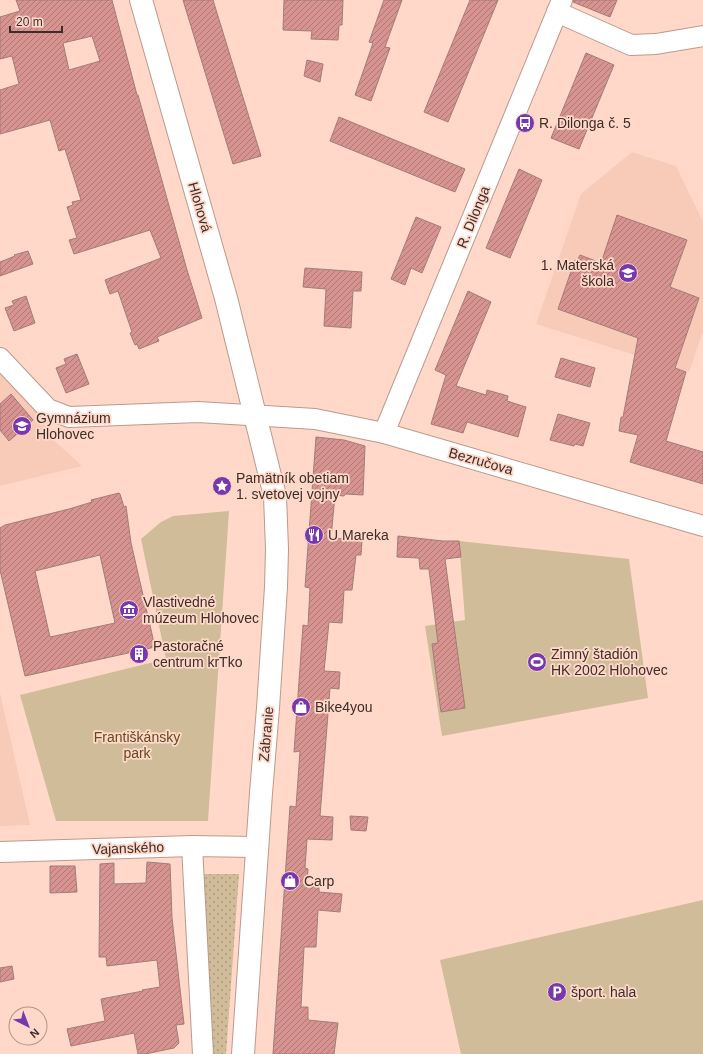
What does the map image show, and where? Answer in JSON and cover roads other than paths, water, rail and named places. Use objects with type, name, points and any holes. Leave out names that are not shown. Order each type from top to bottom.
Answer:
[{"type":"main road","name":"Hlohová","points":[[141,0],[226,298],[255,416]]},
{"type":"main road","name":"Zábranie","points":[[242,1054],[268,708],[277,549],[275,496],[255,416]]},
{"type":"street","points":[[560,6],[631,45],[656,44],[703,36]]},
{"type":"street","name":"R. Dilonga","points":[[384,433],[500,147],[560,6]]},
{"type":"street","name":"Bezručova","points":[[0,358],[48,409],[69,417],[198,412],[315,419],[384,433],[703,526]]},
{"type":"street","points":[[192,846],[203,1054]]},
{"type":"street","name":"Vajanského","points":[[0,852],[192,846],[257,847]]},
{"type":"place","name":"R. Dilonga č. 5","points":[[525,123]]},
{"type":"place","name":"1. Materská škola","points":[[628,273]]},
{"type":"place","name":"Gymnázium Hlohovec","points":[[22,426]]},
{"type":"place","name":"Pamätník obetiam 1. svetovej vojny","points":[[222,486]]},
{"type":"place","name":"U Mareka","points":[[314,535]]},
{"type":"place","name":"Vlastivedné múzeum Hlohovec","points":[[129,610]]},
{"type":"place","name":"Pastoračné centrum krTko","points":[[139,654]]},
{"type":"place","name":"Zimný štadión HK 2002 Hlohovec","points":[[537,662]]},
{"type":"place","name":"Bike4you","points":[[301,707]]},
{"type":"place","name":"Carp","points":[[290,881]]},
{"type":"place","name":"šport. hala","points":[[557,992]]},
{"type":"park label","name":"Františkánsky park","points":[[137,746]]}]
